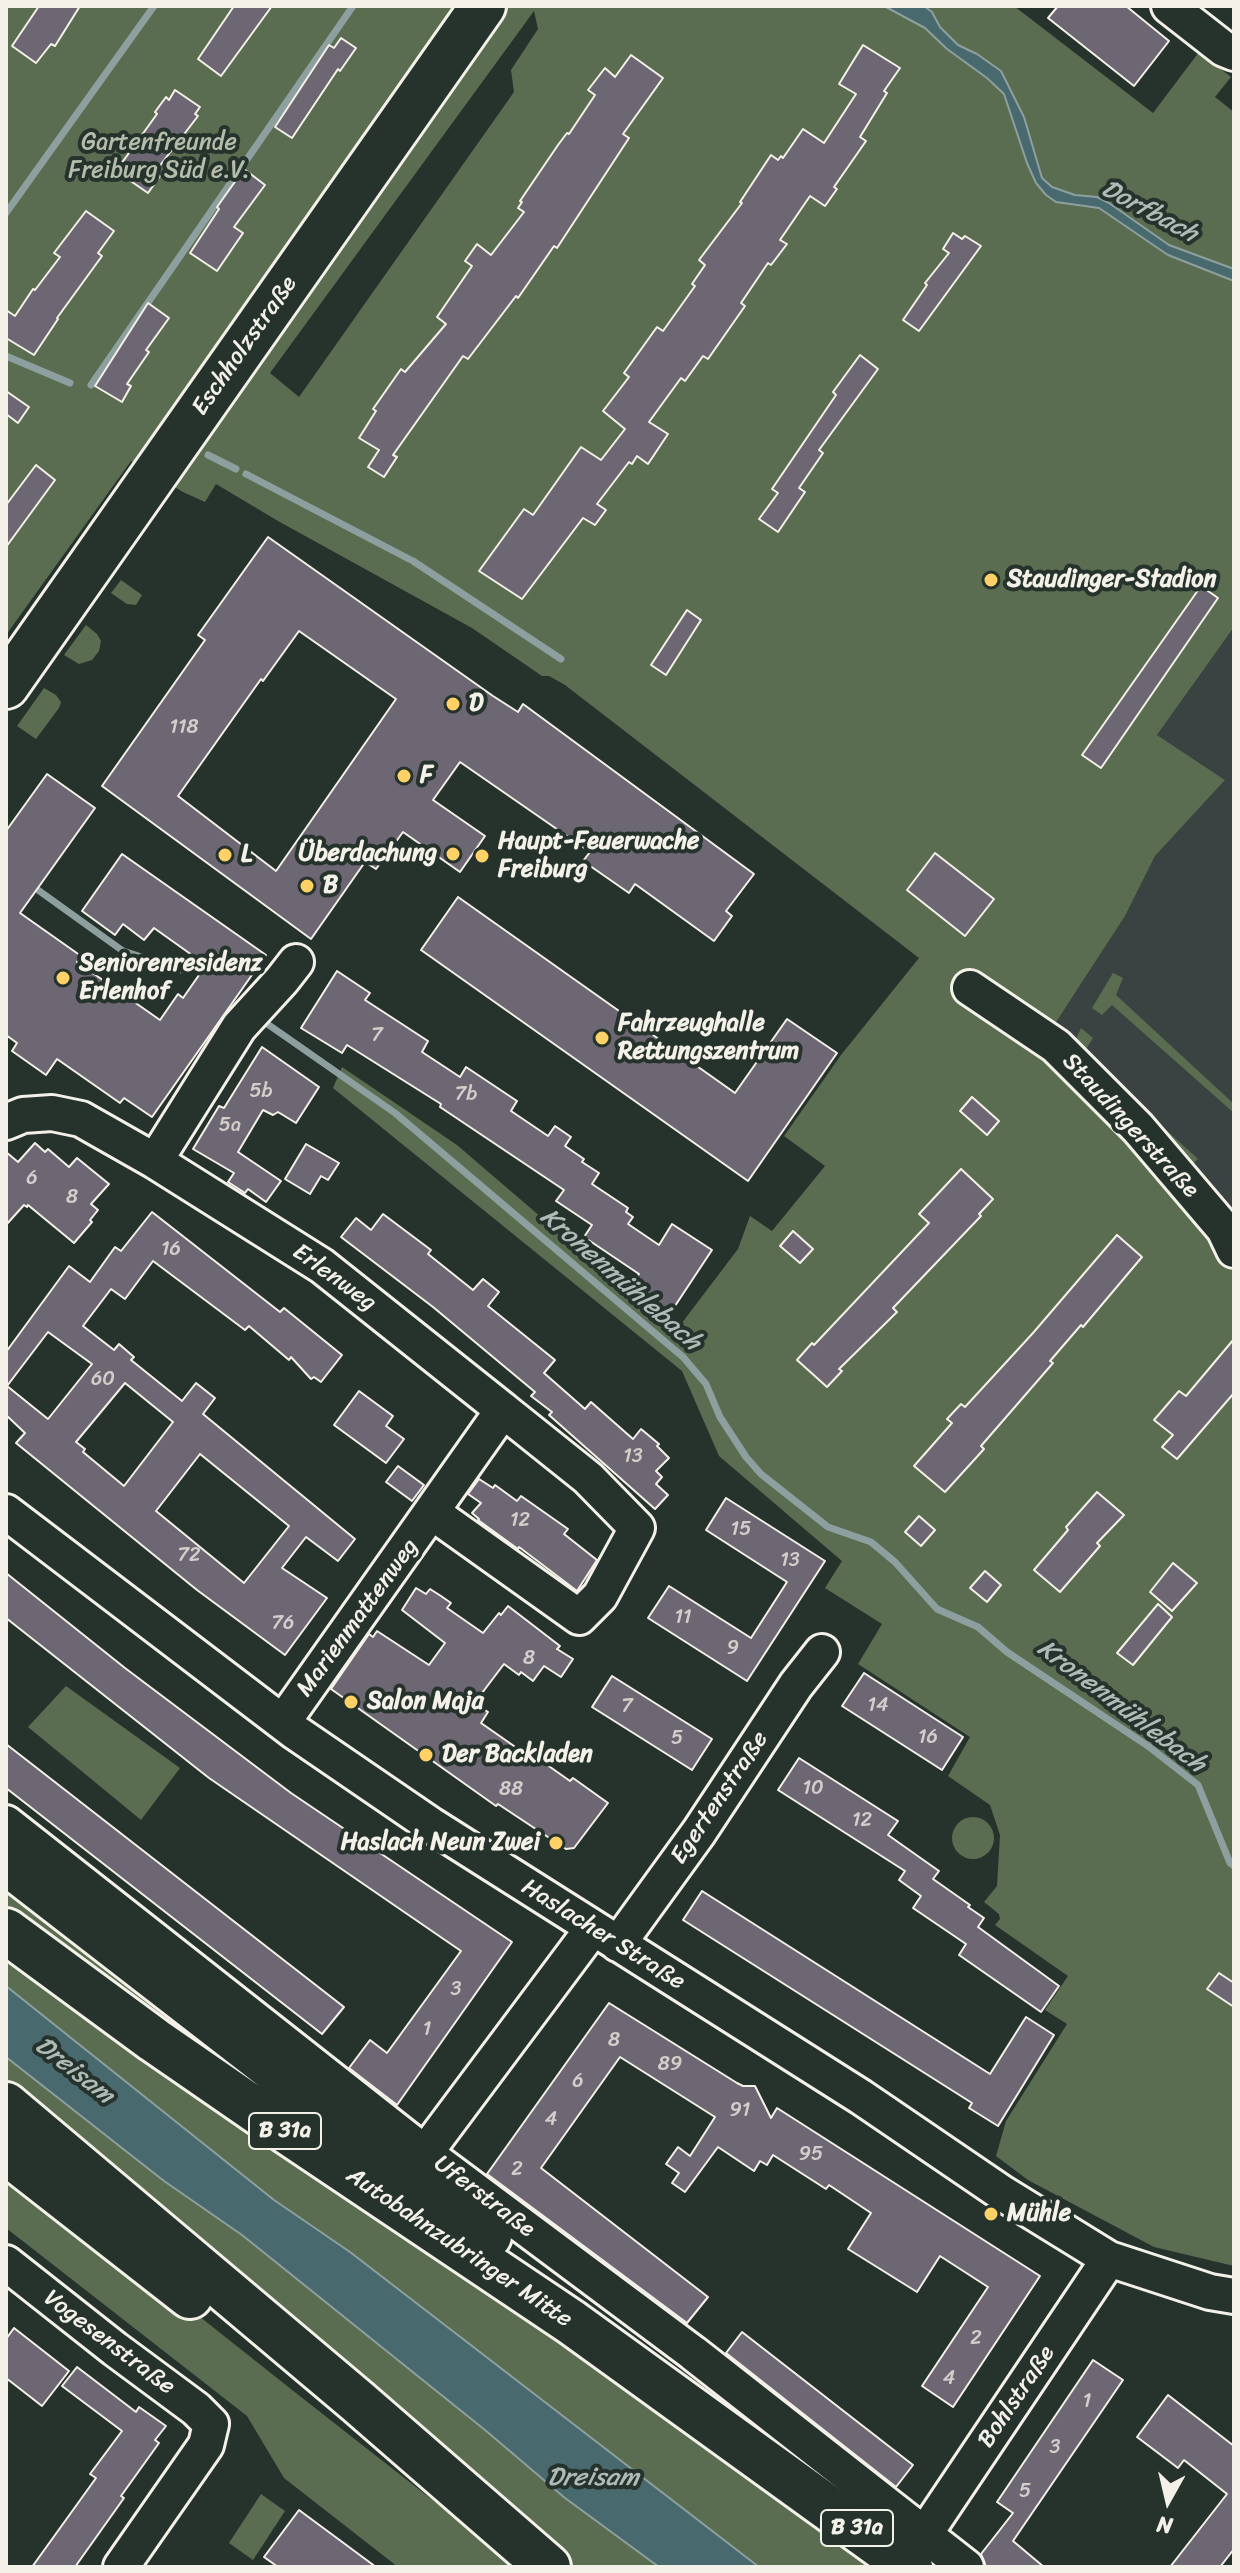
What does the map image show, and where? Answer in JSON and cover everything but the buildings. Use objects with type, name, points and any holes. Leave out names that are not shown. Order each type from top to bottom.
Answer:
[{"type":"main road","name":"Eschholzstraße","points":[[6,686],[483,6]]},
{"type":"main road","points":[[6,1862],[493,2239],[571,2322]]},
{"type":"main road","name":"Autobahnzubringer Mitte","points":[[6,1931],[254,2110],[917,2551]]},
{"type":"main road","points":[[6,2105],[357,2401],[548,2567]]},
{"type":"main road","points":[[6,2152],[277,2363],[357,2401]]},
{"type":"street","points":[[1169,6],[1224,49],[1234,53]]},
{"type":"street","points":[[155,1161],[239,1027],[296,962]]},
{"type":"street","name":"Staudingerstraße","points":[[970,988],[1056,1046],[1128,1118],[1224,1229],[1234,1250]]},
{"type":"street","name":"Erlenweg","points":[[6,1122],[23,1115],[52,1113],[81,1119],[155,1161],[322,1266],[503,1410]]},
{"type":"street","name":"Marienmattenweg","points":[[283,1722],[503,1410],[588,1478],[637,1528],[600,1596],[579,1617],[433,1513]]},
{"type":"street","name":"Haslacher Straße","points":[[6,1512],[283,1722],[431,1825],[861,2097],[1002,2193],[1109,2259],[1210,2292],[1234,2296]]},
{"type":"street","name":"Egertenstraße","points":[[425,2153],[605,1936],[699,1832],[789,1696],[822,1652]]},
{"type":"street","name":"Uferstraße","points":[[6,1823],[425,2153],[693,2353],[917,2551],[966,2567]]},
{"type":"street","name":"Bohlstraße","points":[[917,2551],[1109,2259]]},
{"type":"street","name":"Vogesenstraße","points":[[6,2263],[196,2409],[211,2424],[206,2445],[121,2567]]},
{"type":"shaded area","points":[[1234,627],[1234,1214],[1195,1169],[1049,1033],[1125,916],[1155,856],[1225,780],[1157,735]]},
{"type":"green space","name":"Gartenfreunde Freiburg Süd e.V.","points":[[6,6],[1014,6],[1153,113],[1199,52],[1231,77],[1215,97],[1234,112],[1234,627],[1157,735],[1225,780],[1155,856],[1125,916],[1049,1033],[1072,1048],[1081,1028],[1093,1038],[1083,1054],[1198,1159],[1191,1165],[1234,1214],[1234,2266],[1154,2247],[1028,2180],[996,2156],[1006,2121],[1067,2024],[1045,2010],[1068,1976],[995,1925],[1000,1919],[999,1914],[984,1902],[997,1886],[1000,1835],[990,1805],[948,1776],[970,1737],[858,1664],[882,1624],[825,1588],[842,1561],[719,1456],[682,1371],[333,1088],[342,1067],[457,1145],[675,1332],[738,1249],[750,1216],[772,1231],[825,1166],[784,1136],[841,1055],[919,958],[565,685],[549,676],[542,676],[472,628],[216,484],[205,502],[131,461],[6,635]],"holes":[[[534,11],[538,29],[511,70],[514,92],[299,397],[270,373]]]},
{"type":"green space","points":[[121,580],[142,595],[136,605],[127,604],[111,593]]},
{"type":"green space","points":[[86,625],[101,641],[99,651],[92,660],[79,664],[64,655]]},
{"type":"green space","points":[[44,688],[61,702],[36,739],[17,726]]},
{"type":"green space","points":[[1113,973],[1123,978],[1116,995],[1234,1104],[1234,1113],[1112,1005],[1102,1015],[1092,1008]]},
{"type":"green space","points":[[66,1686],[180,1768],[141,1820],[28,1727]]},
{"type":"green space","points":[[973,1817],[988,1823],[994,1838],[988,1853],[973,1859],[958,1853],[952,1838],[958,1823]]},
{"type":"green space","points":[[6,1887],[381,2177],[6,1914]]},
{"type":"green space","points":[[6,1953],[560,2335],[880,2567],[759,2567],[350,2252],[274,2200],[6,1986]]},
{"type":"green space","points":[[6,2057],[164,2181],[242,2235],[565,2498],[659,2567],[571,2567],[6,2084]]},
{"type":"green space","points":[[6,2163],[518,2567],[398,2567],[284,2478],[247,2416],[6,2228]]},
{"type":"green space","points":[[261,2494],[285,2511],[253,2560],[229,2543]]},
{"type":"water","points":[[884,6],[924,6],[958,45],[1001,71],[1024,117],[1042,178],[1052,187],[1075,195],[1097,197],[1109,203],[1169,245],[1234,269],[1234,281],[1168,255],[1099,208],[1056,202],[1046,195],[1036,183],[1027,163],[1004,94],[925,28]]},
{"type":"water","name":"Dreisam","points":[[6,1986],[274,2200],[350,2252],[759,2567],[659,2567],[565,2498],[242,2235],[164,2181],[6,2057]]},
{"type":"waterway","points":[[6,213],[154,6]]},
{"type":"waterway","points":[[91,385],[353,6]]},
{"type":"waterway","points":[[6,356],[70,383]]},
{"type":"waterway","points":[[208,455],[236,469]]},
{"type":"waterway","points":[[246,474],[409,559]]},
{"type":"waterway","points":[[413,561],[561,659]]},
{"type":"waterway","name":"Kronenmühlebach","points":[[31,885],[123,951],[185,971]]},
{"type":"waterway","name":"Kronenmühlebach","points":[[266,1023],[395,1113],[683,1357],[706,1384],[720,1417],[761,1474],[828,1527],[871,1542],[895,1562],[937,1609],[978,1627],[1007,1652],[1148,1746],[1198,1785],[1230,1863],[1234,1866]]},
{"type":"place","name":"Staudinger-Stadion","points":[[991,580]]},
{"type":"place","name":"D","points":[[453,704]]},
{"type":"place","name":"F","points":[[404,776]]},
{"type":"place","name":"Überdachung","points":[[453,854]]},
{"type":"place","name":"L","points":[[225,855]]},
{"type":"place","name":"Haupt-Feuerwache Freiburg","points":[[482,856]]},
{"type":"place","name":"B","points":[[307,886]]},
{"type":"place","name":"Seniorenresidenz Erlenhof","points":[[63,978]]},
{"type":"place","name":"Fahrzeughalle Rettungszentrum","points":[[602,1038]]},
{"type":"place","name":"Salon Maja","points":[[351,1702]]},
{"type":"place","name":"Der Backladen","points":[[426,1755]]},
{"type":"place","name":"Haslach Neun Zwei","points":[[556,1843]]},
{"type":"place","name":"Mühle","points":[[991,2214]]},
{"type":"water label","name":"Dorfbach","points":[[1149,212]]}]
